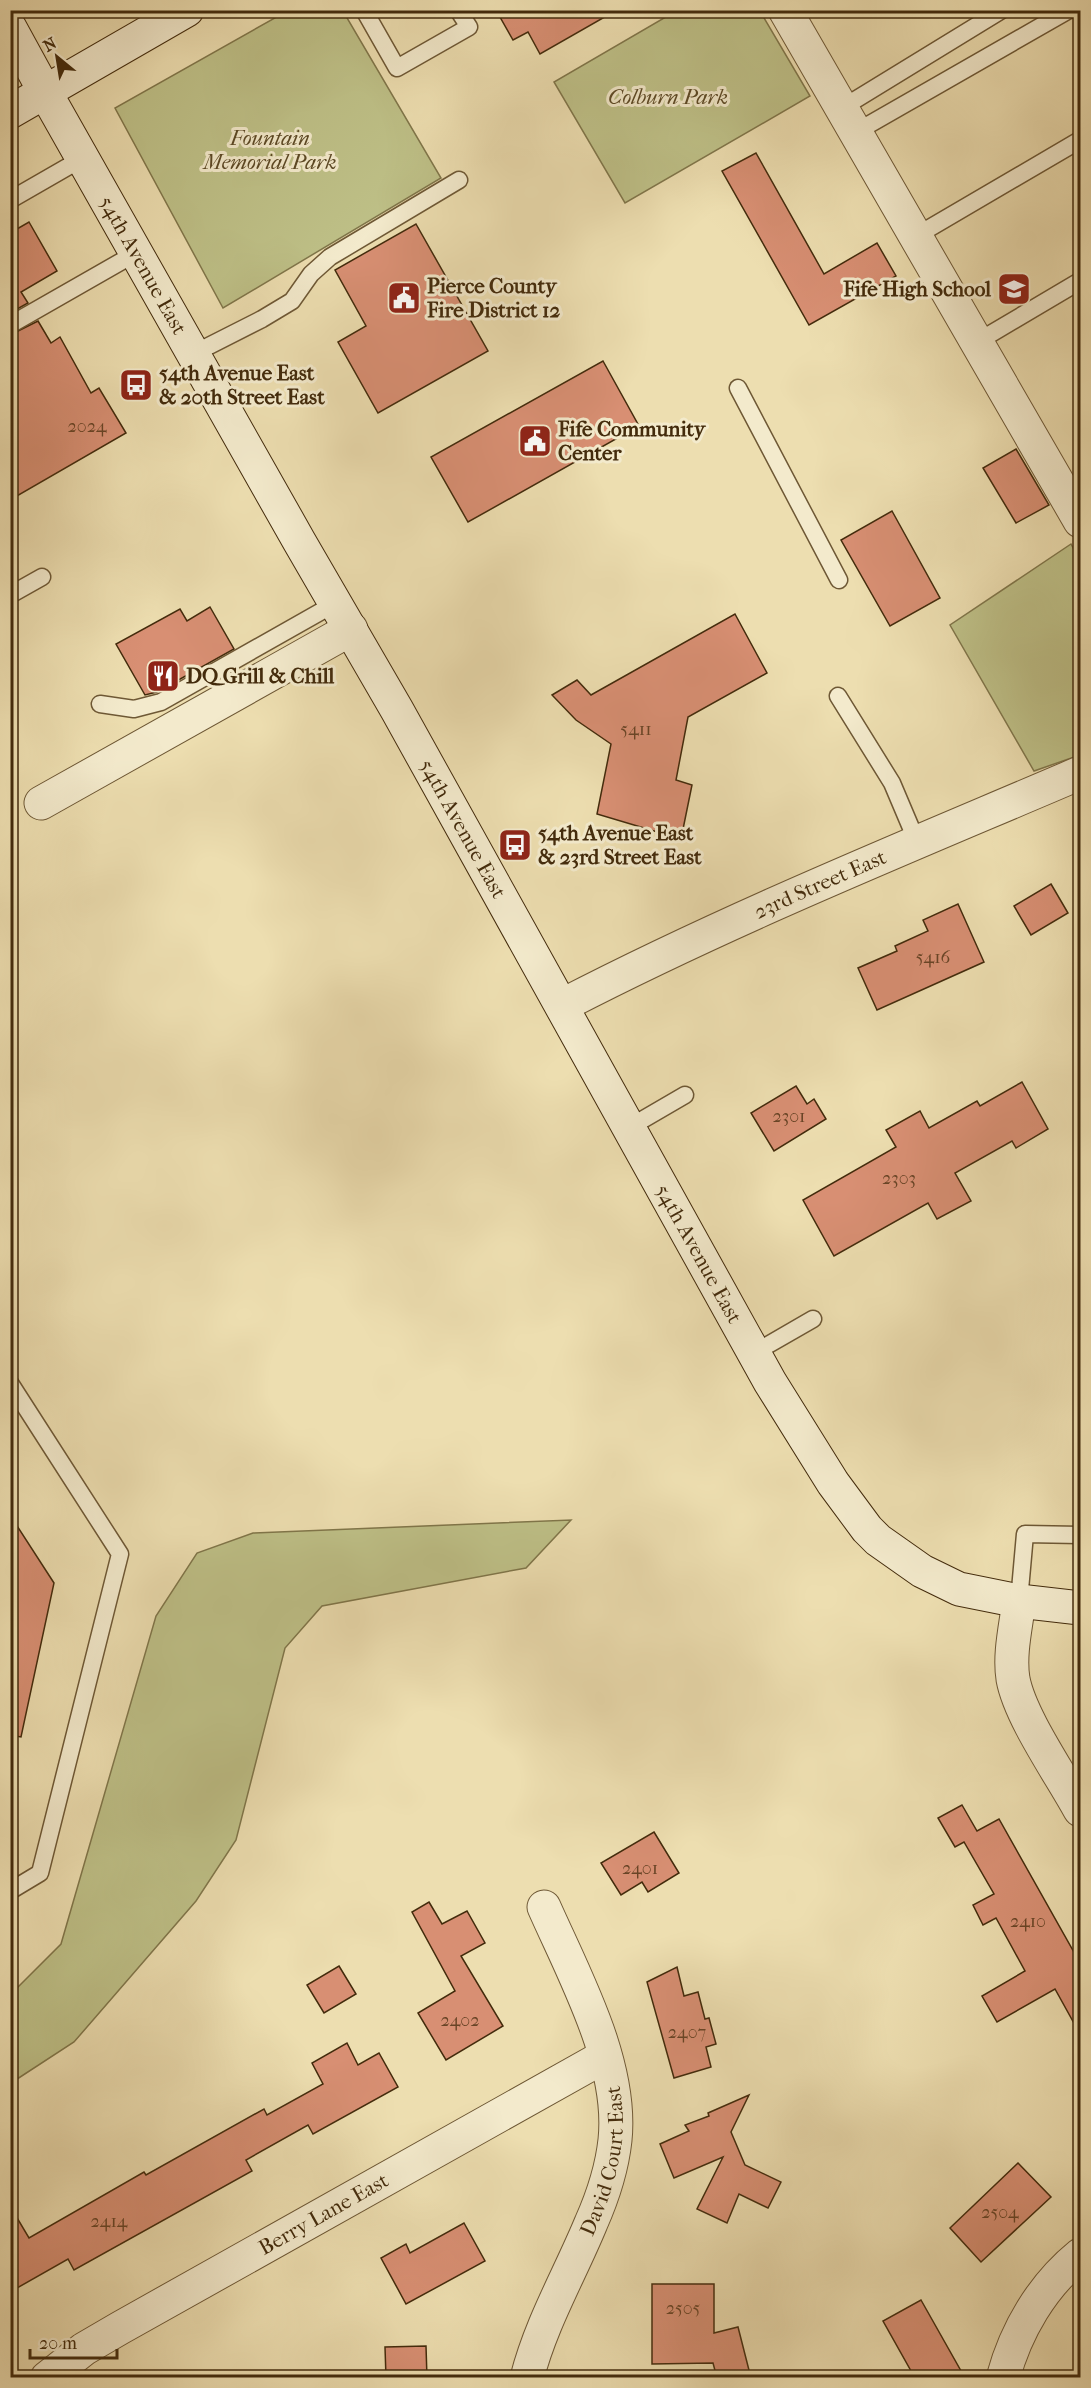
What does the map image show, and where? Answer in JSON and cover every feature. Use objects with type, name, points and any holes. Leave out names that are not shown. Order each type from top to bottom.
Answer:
[{"type":"street","points":[[10,112],[187,10]]},
{"type":"street","points":[[785,10],[1080,521]]},
{"type":"street","name":"54th Avenue East","points":[[10,28],[562,1005],[754,1353],[811,1450],[867,1528],[893,1551],[922,1571],[959,1589],[1019,1601],[1080,1608]]},
{"type":"street","points":[[41,803],[343,616]]},
{"type":"street","name":"23rd Street East","points":[[562,1005],[644,965],[917,842],[1080,773]]},
{"type":"street","points":[[1019,1601],[1012,1659],[1013,1679],[1022,1706],[1080,1810]]},
{"type":"street","name":"David Court East","points":[[527,2378],[543,2328],[592,2222],[612,2164],[615,2137],[615,2109],[605,2056],[579,1985],[544,1907]]},
{"type":"street","name":"Berry Lane East","points":[[47,2378],[84,2349],[605,2056]]},
{"type":"street","points":[[1003,2378],[1016,2338],[1036,2305],[1064,2268],[1080,2254]]},
{"type":"lane","points":[[364,10],[397,69],[469,27],[458,10]]},
{"type":"lane","points":[[849,120],[1002,10]]},
{"type":"lane","points":[[849,120],[1069,10]]},
{"type":"lane","points":[[916,236],[1080,140]]},
{"type":"lane","points":[[10,200],[82,158]]},
{"type":"lane","points":[[193,354],[292,301],[311,274],[330,257],[459,180]]},
{"type":"lane","points":[[10,325],[136,253]]},
{"type":"lane","points":[[977,342],[1080,281]]},
{"type":"lane","points":[[738,388],[839,580]]},
{"type":"lane","points":[[10,595],[42,577]]},
{"type":"lane","points":[[100,704],[134,709],[161,702],[343,616]]},
{"type":"lane","points":[[838,696],[892,783],[917,842]]},
{"type":"lane","points":[[630,1127],[685,1095]]},
{"type":"lane","points":[[754,1353],[813,1319]]},
{"type":"lane","points":[[10,1383],[120,1554],[40,1873],[10,1891]]},
{"type":"lane","points":[[1019,1601],[1024,1534],[1080,1535]]},
{"type":"green space","name":"Fountain Memorial Park","points":[[289,10],[343,11],[441,178],[223,308],[115,108]]},
{"type":"green space","name":"Colburn Park","points":[[676,11],[760,11],[810,96],[625,203],[554,82]]},
{"type":"green space","points":[[1071,544],[1080,561],[1080,755],[1034,771],[950,625]]},
{"type":"green space","points":[[571,1520],[526,1568],[322,1606],[285,1648],[236,1840],[196,1901],[74,2042],[11,2083],[11,1994],[61,1944],[156,1616],[197,1553],[253,1533]]},
{"type":"building","points":[[496,10],[617,10],[540,54],[528,32],[513,40]]},
{"type":"building","points":[[756,153],[824,274],[877,243],[896,276],[809,325],[722,171]]},
{"type":"building","points":[[29,222],[57,271],[21,292],[28,303],[10,313],[10,233]]},
{"type":"building","name":"Pierce County Fire District 12","points":[[416,224],[488,351],[378,413],[338,342],[366,326],[335,270]]},
{"type":"building","points":[[38,321],[51,343],[60,337],[91,393],[99,388],[126,433],[10,500],[10,335]]},
{"type":"building","name":"Fife Community Center","points":[[603,361],[639,426],[468,522],[431,457]]},
{"type":"building","points":[[1016,449],[1049,505],[1016,523],[983,468]]},
{"type":"building","points":[[892,511],[940,598],[890,626],[841,540]]},
{"type":"building","name":"DQ Grill & Chill","points":[[210,607],[234,649],[157,692],[145,695],[116,644],[180,609],[187,621]]},
{"type":"building","points":[[735,614],[767,673],[688,717],[676,780],[692,785],[681,839],[597,814],[611,744],[576,720],[552,695],[577,680],[591,695]]},
{"type":"building","points":[[1051,884],[1068,913],[1031,935],[1014,906]]},
{"type":"building","points":[[958,904],[984,962],[877,1010],[858,968],[897,951],[895,946],[928,931],[923,920]]},
{"type":"building","points":[[1022,1082],[1048,1129],[1016,1148],[1012,1141],[955,1173],[971,1201],[937,1219],[928,1203],[834,1256],[803,1200],[896,1147],[886,1130],[920,1111],[929,1128],[977,1101],[980,1106]]},
{"type":"building","points":[[796,1086],[807,1104],[814,1099],[826,1119],[774,1151],[751,1113]]},
{"type":"building","points":[[10,1515],[54,1583],[21,1737],[10,1735]]},
{"type":"building","points":[[962,1805],[977,1831],[999,1819],[1080,1963],[1080,2034],[1055,1989],[997,2022],[982,1996],[1025,1971],[996,1918],[983,1925],[973,1905],[994,1894],[964,1842],[955,1847],[938,1818]]},
{"type":"building","points":[[654,1832],[679,1873],[648,1892],[642,1882],[621,1895],[601,1863]]},
{"type":"building","points":[[429,1902],[442,1924],[467,1911],[485,1943],[461,1956],[503,2026],[446,2060],[418,2013],[455,1991],[412,1912]]},
{"type":"building","points":[[339,1966],[356,1994],[324,2013],[307,1985]]},
{"type":"building","points":[[677,1967],[684,1996],[698,1992],[705,2019],[709,2018],[716,2044],[706,2047],[711,2067],[674,2078],[647,1982]]},
{"type":"building","points":[[347,2043],[358,2065],[379,2053],[398,2087],[313,2134],[308,2125],[246,2160],[252,2171],[74,2270],[68,2259],[10,2292],[10,2206],[29,2238],[144,2172],[146,2175],[264,2109],[267,2115],[323,2084],[312,2063]]},
{"type":"building","points":[[749,2095],[731,2132],[745,2165],[781,2182],[768,2208],[739,2194],[727,2223],[697,2209],[723,2157],[674,2178],[660,2144],[689,2131],[685,2125],[709,2116],[708,2113]]},
{"type":"building","points":[[1018,2163],[1051,2197],[981,2262],[950,2228]]},
{"type":"building","points":[[464,2223],[485,2261],[406,2304],[381,2258],[406,2244],[410,2253]]},
{"type":"building","points":[[652,2284],[714,2284],[714,2333],[738,2327],[751,2378],[717,2378],[713,2363],[652,2364]]},
{"type":"building","points":[[921,2300],[965,2378],[915,2378],[883,2321]]},
{"type":"building","points":[[426,2346],[427,2378],[386,2378],[385,2347]]},
{"type":"place","name":"Fife High School","points":[[1014,289]]},
{"type":"place","name":"Pierce County Fire District 12","points":[[404,298]]},
{"type":"place","name":"54th Avenue East & 20th Street East","points":[[136,385]]},
{"type":"place","name":"Fife Community Center","points":[[535,441]]},
{"type":"place","name":"DQ Grill & Chill","points":[[163,676]]},
{"type":"place","name":"54th Avenue East & 23rd Street East","points":[[515,845]]}]
